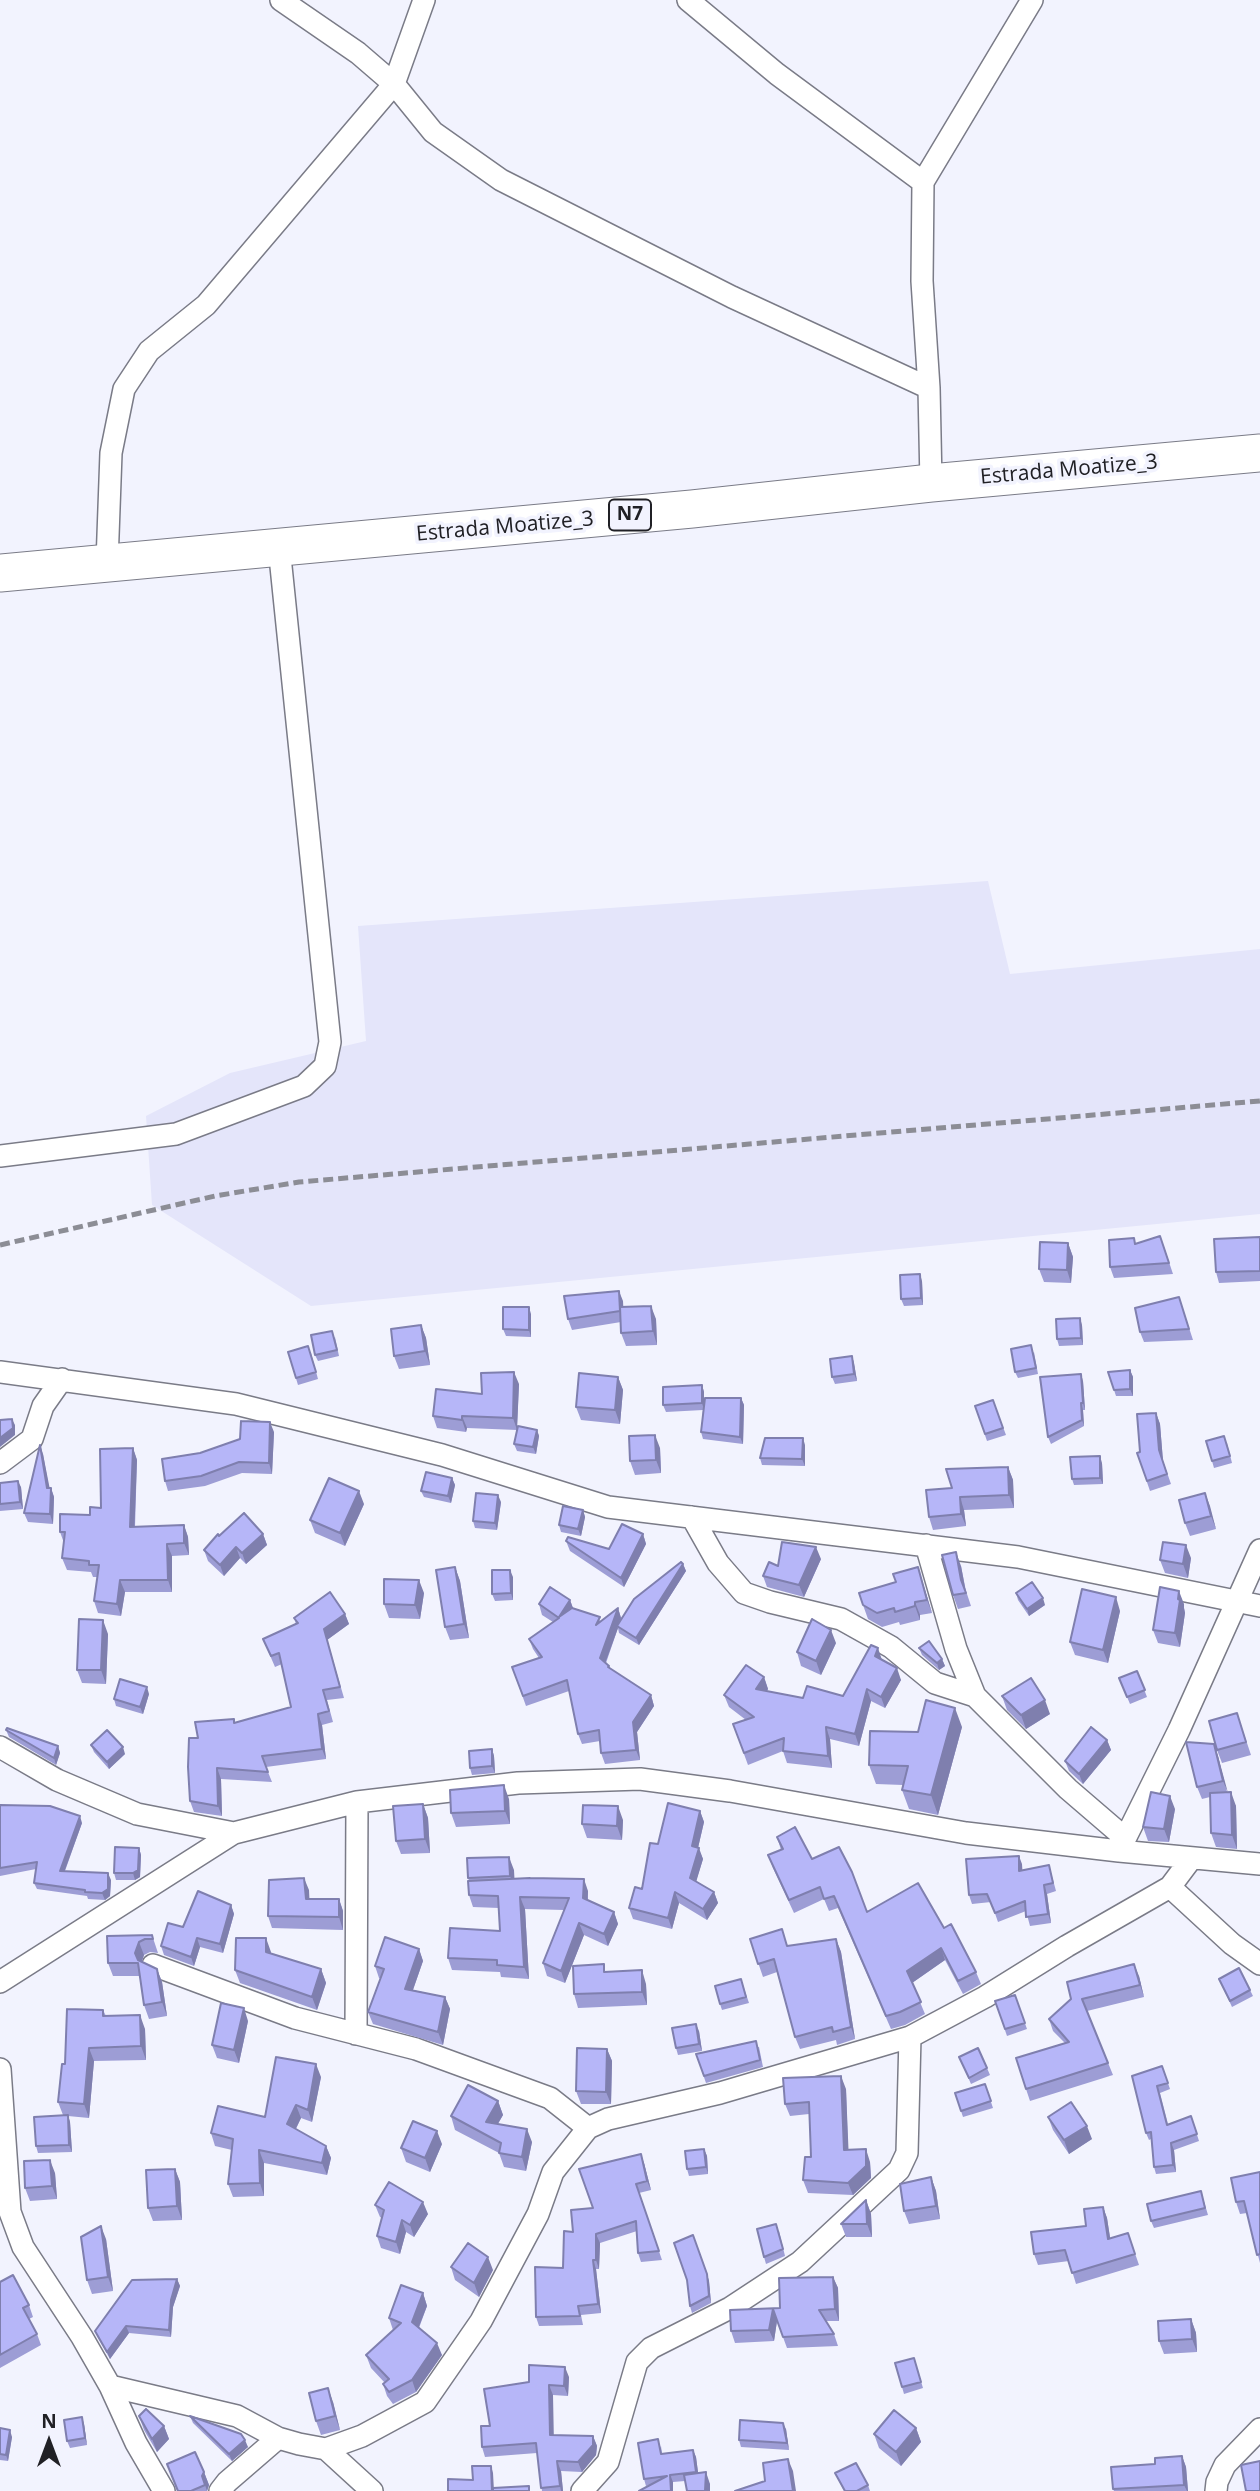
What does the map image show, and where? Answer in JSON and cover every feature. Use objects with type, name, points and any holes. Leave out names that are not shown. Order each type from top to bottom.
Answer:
[{"type":"highway","name":"Estrada Moatize_3","points":[[0,573],[1260,453]]},
{"type":"street","points":[[281,0],[358,53],[394,84],[433,132],[501,180],[732,297],[929,388]]},
{"type":"street","points":[[107,563],[111,453],[124,389],[149,351],[206,304],[394,84],[424,0]]},
{"type":"street","points":[[688,0],[777,74],[923,182]]},
{"type":"street","points":[[931,483],[929,388],[922,281],[923,182],[1032,0]]},
{"type":"street","points":[[0,1156],[176,1133],[304,1086],[325,1066],[330,1042],[279,547]]},
{"type":"street","points":[[0,1372],[236,1404],[442,1455],[608,1507],[1017,1557],[1260,1606]]},
{"type":"street","points":[[0,1463],[32,1439],[43,1406],[62,1379]]},
{"type":"street","points":[[692,1517],[718,1563],[744,1593],[841,1619],[891,1647],[935,1683],[975,1696]]},
{"type":"street","points":[[926,1545],[956,1649],[975,1696],[1122,1845]]},
{"type":"street","points":[[1122,1845],[1179,1730],[1260,1550]]},
{"type":"street","points":[[0,1746],[57,1780],[137,1814],[234,1833]]},
{"type":"street","points":[[0,1982],[234,1833],[357,1802],[518,1783],[640,1779],[730,1791],[966,1833],[1122,1845],[1191,1859],[1260,1864]]},
{"type":"street","points":[[356,2034],[357,1802]]},
{"type":"street","points":[[326,2449],[362,2436],[425,2402],[481,2321],[538,2214],[553,2172],[588,2127],[608,2119],[720,2093],[910,2037],[985,1997],[1066,1946],[1170,1887],[1191,1859]]},
{"type":"street","points":[[1170,1887],[1232,1944],[1260,1964]]},
{"type":"street","points":[[153,1965],[295,2018],[416,2049],[550,2098],[588,2127]]},
{"type":"street","points":[[582,2491],[608,2462],[637,2362],[651,2348],[730,2308],[800,2262],[899,2170],[907,2153],[910,2037]]},
{"type":"street","points":[[0,2069],[10,2212],[23,2247],[82,2337],[110,2386],[136,2443],[164,2491]]},
{"type":"street","points":[[110,2386],[237,2416],[278,2438],[326,2449],[372,2491]]},
{"type":"street","points":[[1216,2491],[1225,2465],[1260,2430]]},
{"type":"street","points":[[220,2491],[278,2438]]},
{"type":"shaded area","points":[[988,881],[1010,974],[1260,949],[1260,1214],[311,1306],[152,1205],[146,1116],[230,1073],[366,1041],[358,926]]},
{"type":"building","points":[[1160,1236],[1169,1263],[1110,1267],[1109,1240],[1134,1238],[1135,1244]]},
{"type":"building","points":[[1260,1237],[1260,1271],[1216,1272],[1214,1239]]},
{"type":"building","points":[[1040,1242],[1068,1243],[1067,1270],[1039,1269]]},
{"type":"building","points":[[920,1274],[921,1298],[901,1299],[900,1275]]},
{"type":"building","points":[[619,1291],[620,1311],[568,1319],[564,1296]]},
{"type":"building","points":[[1179,1297],[1189,1329],[1140,1332],[1135,1308]]},
{"type":"building","points":[[651,1306],[653,1331],[621,1333],[620,1307]]},
{"type":"building","points":[[503,1307],[529,1307],[529,1330],[503,1329]]},
{"type":"building","points":[[1080,1318],[1081,1338],[1057,1339],[1056,1319]]},
{"type":"building","points":[[421,1325],[425,1351],[394,1356],[391,1329]]},
{"type":"building","points":[[332,1331],[337,1350],[315,1355],[311,1335]]},
{"type":"building","points":[[1031,1345],[1036,1368],[1015,1372],[1011,1349]]},
{"type":"building","points":[[308,1346],[316,1372],[296,1378],[288,1352]]},
{"type":"building","points":[[852,1356],[854,1374],[832,1377],[830,1359]]},
{"type":"building","points":[[1130,1370],[1130,1389],[1114,1390],[1108,1372]]},
{"type":"building","points":[[514,1372],[513,1418],[462,1416],[462,1420],[433,1416],[436,1389],[482,1394],[481,1373]]},
{"type":"building","points":[[579,1373],[618,1377],[615,1410],[576,1407]]},
{"type":"building","points":[[1081,1374],[1082,1420],[1048,1437],[1040,1377]]},
{"type":"building","points":[[702,1385],[702,1403],[663,1405],[663,1387]]},
{"type":"building","points":[[705,1398],[741,1398],[740,1437],[701,1432]]},
{"type":"building","points":[[993,1400],[1003,1428],[985,1434],[975,1406]]},
{"type":"building","points":[[1156,1413],[1159,1450],[1167,1474],[1147,1481],[1137,1453],[1140,1452],[1137,1414]]},
{"type":"building","points":[[12,1419],[13,1428],[0,1438],[0,1420]]},
{"type":"building","points":[[241,1421],[270,1422],[269,1463],[239,1462],[201,1476],[165,1481],[162,1459],[200,1453],[240,1439]]},
{"type":"building","points":[[518,1426],[537,1430],[533,1447],[514,1444]]},
{"type":"building","points":[[655,1435],[656,1460],[630,1461],[629,1436]]},
{"type":"building","points":[[1224,1436],[1230,1456],[1212,1461],[1206,1441]]},
{"type":"building","points":[[765,1438],[803,1438],[802,1459],[760,1458]]},
{"type":"building","points":[[40,1445],[47,1488],[51,1488],[50,1514],[24,1513]]},
{"type":"building","points":[[133,1448],[130,1527],[184,1525],[184,1543],[167,1544],[168,1580],[120,1580],[117,1604],[94,1601],[99,1565],[62,1558],[65,1532],[60,1532],[60,1514],[90,1515],[90,1507],[101,1508],[100,1449]]},
{"type":"building","points":[[1100,1456],[1100,1478],[1072,1479],[1070,1457]]},
{"type":"building","points":[[1008,1467],[1009,1495],[960,1497],[961,1514],[929,1517],[926,1490],[952,1488],[946,1469]]},
{"type":"building","points":[[426,1472],[452,1478],[448,1496],[421,1491]]},
{"type":"building","points":[[329,1478],[359,1491],[340,1533],[310,1520]]},
{"type":"building","points":[[18,1481],[20,1502],[0,1504],[0,1483]]},
{"type":"building","points":[[476,1493],[498,1495],[495,1523],[473,1521]]},
{"type":"building","points":[[1205,1493],[1211,1516],[1185,1523],[1179,1500]]},
{"type":"building","points":[[563,1506],[583,1510],[578,1529],[559,1525]]},
{"type":"building","points":[[244,1513],[263,1534],[242,1553],[236,1547],[220,1565],[204,1550],[218,1534],[219,1536]]},
{"type":"building","points":[[622,1524],[643,1534],[621,1578],[566,1541],[568,1537],[609,1549]]},
{"type":"building","points":[[782,1542],[816,1547],[799,1585],[763,1576],[769,1562],[778,1566]]},
{"type":"building","points":[[1163,1542],[1186,1545],[1183,1564],[1160,1560]]},
{"type":"building","points":[[956,1552],[966,1593],[953,1595],[942,1555]]},
{"type":"building","points":[[681,1562],[683,1564],[636,1638],[617,1626],[634,1599]]},
{"type":"building","points":[[455,1567],[464,1624],[445,1627],[436,1570]]},
{"type":"building","points":[[918,1567],[927,1600],[915,1602],[915,1606],[895,1612],[894,1608],[877,1613],[863,1605],[859,1593],[896,1582],[893,1574]]},
{"type":"building","points":[[492,1570],[510,1570],[511,1593],[492,1594]]},
{"type":"building","points":[[384,1579],[419,1580],[415,1605],[384,1604]]},
{"type":"building","points":[[1032,1582],[1043,1598],[1027,1609],[1016,1593]]},
{"type":"building","points":[[550,1587],[570,1600],[559,1617],[572,1608],[600,1617],[596,1625],[618,1608],[600,1658],[608,1667],[651,1695],[633,1722],[636,1750],[601,1753],[599,1730],[578,1734],[567,1680],[523,1696],[512,1667],[542,1657],[529,1639],[559,1618],[539,1604]]},
{"type":"building","points":[[1160,1587],[1179,1591],[1175,1633],[1153,1630]]},
{"type":"building","points":[[1082,1589],[1116,1597],[1103,1650],[1070,1642]]},
{"type":"building","points":[[330,1592],[345,1614],[324,1629],[340,1687],[323,1690],[329,1711],[318,1714],[322,1749],[262,1756],[268,1772],[217,1768],[218,1806],[190,1801],[189,1738],[198,1738],[195,1722],[234,1719],[234,1723],[291,1707],[279,1653],[271,1656],[263,1639],[298,1623],[294,1618]]},
{"type":"building","points":[[79,1619],[103,1620],[101,1670],[77,1670]]},
{"type":"building","points":[[812,1619],[831,1630],[816,1661],[797,1652]]},
{"type":"building","points":[[929,1641],[942,1659],[937,1663],[919,1648]]},
{"type":"building","points":[[871,1645],[878,1648],[875,1656],[897,1668],[881,1697],[867,1689],[855,1734],[826,1727],[828,1756],[783,1751],[784,1738],[744,1753],[733,1724],[754,1717],[724,1695],[746,1665],[764,1677],[756,1689],[803,1698],[807,1686],[843,1696]]},
{"type":"building","points":[[1137,1671],[1145,1690],[1127,1697],[1119,1678]]},
{"type":"building","points":[[1031,1678],[1045,1700],[1021,1715],[1002,1696]]},
{"type":"building","points":[[120,1679],[147,1687],[140,1707],[114,1699]]},
{"type":"building","points":[[926,1700],[955,1708],[931,1795],[902,1790],[908,1766],[869,1765],[870,1731],[918,1732]]},
{"type":"building","points":[[1237,1713],[1246,1742],[1217,1750],[1209,1721]]},
{"type":"building","points":[[1091,1727],[1107,1740],[1079,1774],[1065,1761]]},
{"type":"building","points":[[7,1728],[58,1746],[54,1758],[6,1730]]},
{"type":"building","points":[[107,1730],[123,1747],[107,1762],[91,1745]]},
{"type":"building","points":[[1186,1742],[1214,1744],[1223,1781],[1197,1787]]},
{"type":"building","points":[[492,1749],[492,1766],[470,1768],[469,1751]]},
{"type":"building","points":[[504,1785],[505,1811],[451,1813],[450,1790]]},
{"type":"building","points":[[1151,1792],[1170,1796],[1164,1829],[1143,1827]]},
{"type":"building","points":[[1231,1792],[1232,1835],[1211,1833],[1210,1793]]},
{"type":"building","points":[[668,1803],[700,1811],[692,1846],[699,1848],[690,1878],[714,1892],[703,1909],[675,1892],[668,1918],[629,1908],[635,1887],[642,1889],[650,1843],[658,1844]]},
{"type":"building","points":[[423,1804],[425,1839],[396,1841],[393,1806]]},
{"type":"building","points":[[0,1805],[50,1806],[80,1816],[60,1871],[108,1873],[108,1889],[102,1893],[85,1892],[34,1883],[37,1862],[0,1868]]},
{"type":"building","points":[[583,1805],[618,1806],[617,1826],[582,1824]]},
{"type":"building","points":[[795,1827],[812,1859],[839,1847],[867,1912],[918,1883],[944,1928],[951,1924],[976,1972],[958,1981],[941,1948],[907,1971],[921,2002],[886,2016],[834,1896],[824,1899],[820,1887],[789,1900],[768,1855],[783,1849],[777,1837]]},
{"type":"building","points":[[115,1847],[139,1848],[138,1870],[133,1873],[114,1873]]},
{"type":"building","points":[[1019,1856],[1019,1871],[1049,1865],[1053,1883],[1044,1885],[1048,1914],[1026,1917],[1025,1901],[995,1913],[987,1894],[969,1895],[966,1859]]},
{"type":"building","points":[[509,1857],[510,1876],[468,1878],[467,1858]]},
{"type":"building","points":[[304,1878],[306,1899],[339,1899],[339,1917],[268,1916],[269,1880]]},
{"type":"building","points":[[584,1879],[583,1898],[614,1912],[604,1934],[579,1923],[561,1971],[543,1963],[569,1898],[520,1897],[524,1967],[497,1965],[497,1960],[448,1958],[450,1928],[500,1931],[498,1896],[469,1895],[468,1881]]},
{"type":"building","points":[[198,1891],[231,1905],[220,1944],[197,1938],[191,1957],[161,1946],[168,1923],[183,1927]]},
{"type":"building","points":[[782,1929],[787,1946],[836,1939],[851,2027],[833,2032],[832,2027],[795,2037],[774,1959],[758,1964],[750,1939]]},
{"type":"building","points":[[152,1935],[153,1939],[139,1942],[135,1953],[138,1960],[157,1969],[162,2002],[144,2005],[138,1963],[108,1963],[107,1936]]},
{"type":"building","points":[[385,1937],[419,1949],[405,1989],[445,1997],[438,2032],[368,2012],[384,1969],[375,1966]]},
{"type":"building","points":[[236,1938],[266,1938],[266,1952],[321,1969],[312,1997],[235,1970]]},
{"type":"building","points":[[604,1964],[604,1972],[642,1970],[642,1992],[574,1994],[573,1966]]},
{"type":"building","points":[[1134,1964],[1140,1985],[1082,1999],[1108,2063],[1026,2089],[1016,2058],[1069,2042],[1049,2019],[1071,1999],[1067,1982]]},
{"type":"building","points":[[1239,1968],[1250,1990],[1230,2001],[1219,1979]]},
{"type":"building","points":[[741,1979],[746,1997],[720,2004],[715,1986]]},
{"type":"building","points":[[1015,1995],[1025,2023],[1005,2029],[995,2001]]},
{"type":"building","points":[[221,2003],[244,2008],[234,2050],[212,2045]]},
{"type":"building","points":[[67,2009],[103,2010],[103,2016],[140,2015],[141,2046],[89,2048],[84,2104],[58,2102],[62,2064],[65,2064]]},
{"type":"building","points":[[696,2024],[699,2044],[676,2048],[672,2028]]},
{"type":"building","points":[[756,2041],[760,2060],[704,2076],[696,2054]]},
{"type":"building","points":[[577,2048],[607,2049],[606,2092],[576,2091]]},
{"type":"building","points":[[978,2048],[987,2068],[969,2078],[959,2057]]},
{"type":"building","points":[[276,2057],[316,2064],[308,2110],[296,2105],[287,2124],[326,2146],[322,2163],[259,2150],[260,2183],[228,2184],[233,2139],[211,2133],[218,2106],[265,2117]]},
{"type":"building","points":[[1162,2066],[1168,2083],[1157,2086],[1167,2125],[1191,2116],[1197,2134],[1171,2143],[1173,2165],[1154,2167],[1151,2132],[1146,2133],[1132,2076]]},
{"type":"building","points":[[841,2076],[844,2150],[866,2149],[866,2166],[848,2183],[803,2180],[805,2157],[811,2157],[809,2102],[785,2104],[783,2078]]},
{"type":"building","points":[[985,2084],[991,2101],[961,2111],[955,2093]]},
{"type":"building","points":[[468,2085],[498,2101],[486,2122],[527,2129],[522,2157],[499,2153],[501,2143],[451,2116]]},
{"type":"building","points":[[1071,2102],[1087,2126],[1064,2140],[1048,2117]]},
{"type":"building","points":[[68,2115],[69,2145],[36,2146],[34,2117]]},
{"type":"building","points":[[413,2121],[437,2131],[425,2158],[401,2148]]},
{"type":"building","points":[[704,2149],[706,2167],[687,2169],[685,2151]]},
{"type":"building","points":[[641,2154],[647,2181],[636,2184],[659,2251],[638,2253],[636,2221],[596,2234],[596,2260],[593,2260],[598,2304],[578,2306],[580,2316],[536,2317],[535,2267],[563,2268],[564,2231],[573,2232],[571,2210],[593,2208],[579,2169]]},
{"type":"building","points":[[50,2160],[52,2186],[25,2188],[24,2161]]},
{"type":"building","points":[[175,2169],[177,2206],[148,2208],[146,2170]]},
{"type":"building","points":[[1260,2172],[1260,2254],[1257,2255],[1244,2201],[1236,2202],[1231,2178]]},
{"type":"building","points":[[931,2177],[936,2206],[904,2211],[900,2184]]},
{"type":"building","points":[[389,2182],[423,2202],[410,2225],[402,2220],[396,2242],[377,2236],[384,2210],[375,2205]]},
{"type":"building","points":[[1201,2191],[1205,2208],[1151,2221],[1147,2204]]},
{"type":"building","points":[[866,2200],[867,2224],[841,2224]]},
{"type":"building","points":[[1103,2207],[1108,2239],[1128,2233],[1135,2254],[1072,2273],[1065,2250],[1034,2254],[1031,2232],[1086,2226],[1084,2209]]},
{"type":"building","points":[[776,2224],[783,2249],[764,2257],[757,2229]]},
{"type":"building","points":[[101,2226],[108,2277],[87,2280],[81,2237]]},
{"type":"building","points":[[693,2235],[707,2274],[709,2296],[690,2306],[687,2280],[674,2243]]},
{"type":"building","points":[[468,2243],[488,2257],[474,2283],[451,2267]]},
{"type":"building","points":[[13,2275],[29,2305],[23,2308],[37,2334],[0,2355],[0,2282]]},
{"type":"building","points":[[833,2277],[835,2309],[819,2310],[834,2334],[783,2337],[773,2309],[769,2330],[731,2331],[730,2310],[780,2308],[779,2278]]},
{"type":"building","points":[[177,2279],[171,2300],[169,2330],[126,2326],[107,2352],[95,2331],[132,2280]]},
{"type":"building","points":[[401,2285],[423,2293],[412,2322],[437,2343],[412,2380],[389,2392],[383,2384],[389,2379],[366,2355],[401,2323],[389,2318]]},
{"type":"building","points":[[1191,2319],[1192,2339],[1159,2341],[1158,2321]]},
{"type":"building","points":[[914,2358],[921,2382],[902,2387],[895,2363]]},
{"type":"building","points":[[529,2365],[565,2367],[564,2386],[549,2385],[550,2435],[593,2436],[593,2445],[578,2462],[557,2461],[560,2486],[541,2488],[536,2443],[482,2447],[481,2426],[490,2426],[484,2389],[529,2382]]},
{"type":"building","points":[[328,2388],[335,2416],[316,2421],[309,2393]]},
{"type":"building","points":[[146,2409],[164,2426],[152,2439],[139,2416]]},
{"type":"building","points":[[894,2410],[916,2428],[896,2452],[874,2434]]},
{"type":"building","points":[[190,2416],[241,2434],[245,2440],[229,2454]]},
{"type":"building","points":[[82,2417],[85,2438],[67,2441],[64,2420]]},
{"type":"building","points":[[740,2420],[783,2423],[787,2443],[739,2440]]},
{"type":"building","points":[[0,2428],[10,2430],[6,2455],[0,2454]]},
{"type":"building","points":[[658,2439],[661,2454],[693,2450],[696,2472],[670,2475],[671,2491],[639,2491],[667,2476],[644,2479],[638,2443]]},
{"type":"building","points":[[195,2452],[204,2472],[202,2476],[205,2485],[191,2491],[178,2491],[167,2464]]},
{"type":"building","points":[[1182,2456],[1184,2485],[1113,2489],[1111,2467],[1155,2464],[1155,2458]]},
{"type":"building","points":[[788,2459],[793,2491],[735,2491],[765,2481],[763,2463]]},
{"type":"building","points":[[1260,2461],[1260,2491],[1246,2491],[1241,2465]]},
{"type":"building","points":[[856,2463],[868,2485],[857,2491],[845,2491],[835,2473]]},
{"type":"building","points":[[472,2466],[491,2466],[492,2491],[448,2491],[448,2479],[473,2480]]},
{"type":"building","points":[[706,2472],[705,2491],[687,2491],[684,2475]]},
{"type":"building","points":[[529,2486],[529,2491],[493,2491],[493,2488]]},
{"type":"railway","points":[[0,1245],[215,1196],[299,1182],[1260,1101]]}]
